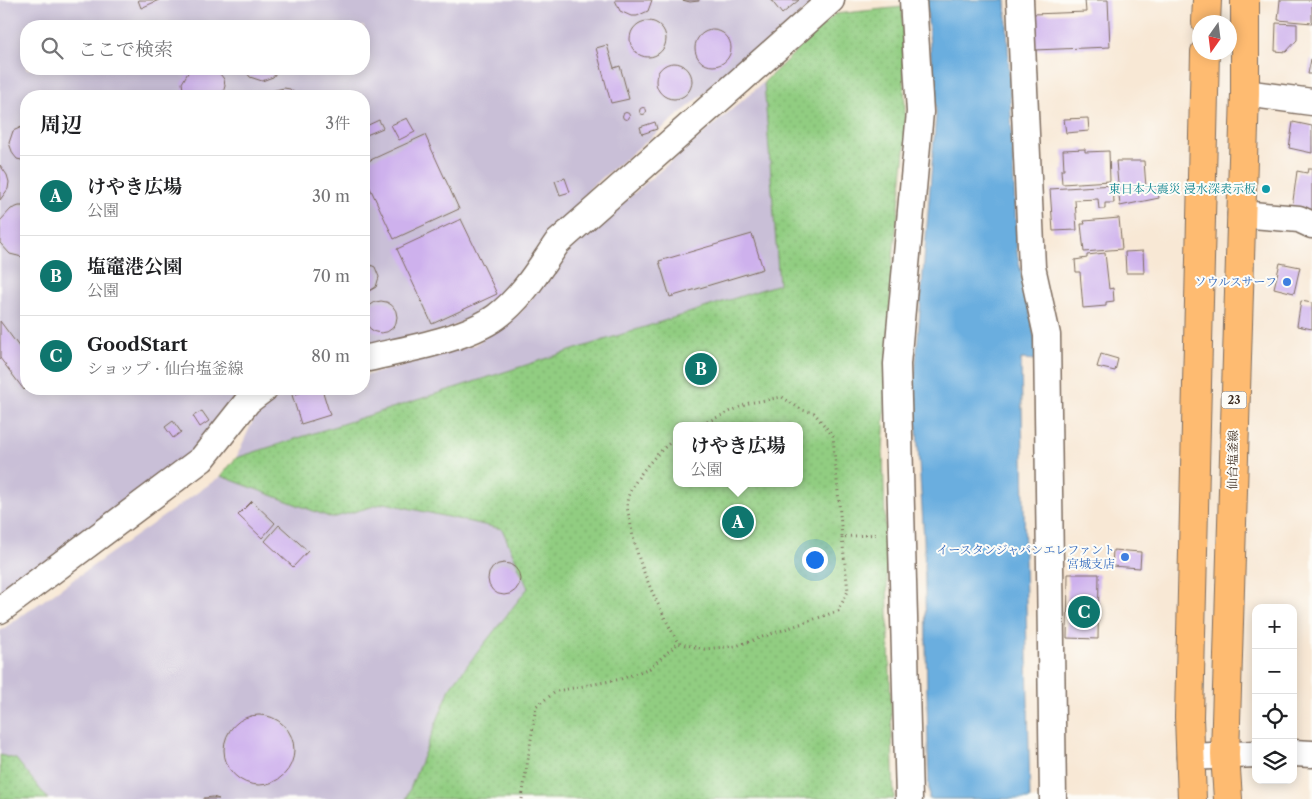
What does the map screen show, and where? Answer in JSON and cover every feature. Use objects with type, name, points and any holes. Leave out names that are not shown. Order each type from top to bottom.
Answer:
[{"type":"main road","points":[[1206,15],[1207,0]]},
{"type":"main road","name":"仙台塩釜線","points":[[1228,799],[1225,755],[1245,93],[1245,0]]},
{"type":"main road","points":[[1192,799],[1189,717],[1205,60]]},
{"type":"street","points":[[370,358],[451,338],[495,318],[522,292],[557,243],[831,0]]},
{"type":"street","points":[[909,799],[897,364],[920,112],[913,0]]},
{"type":"street","points":[[1020,0],[1032,267],[1047,335],[1053,799]]},
{"type":"street","points":[[1245,93],[1312,102]]},
{"type":"street","points":[[1241,214],[1299,219],[1312,225]]},
{"type":"street","points":[[0,610],[202,459],[248,401],[256,395]]},
{"type":"street","points":[[1297,753],[1312,754]]},
{"type":"street","points":[[1190,757],[1252,754]]},
{"type":"path","points":[[673,440],[669,442],[638,477],[627,502],[634,544],[648,585],[678,643],[704,649],[736,646],[838,611],[848,591],[833,436],[814,412],[802,410],[782,397],[749,403],[707,422]]},
{"type":"path","points":[[842,537],[901,532]]},
{"type":"path","points":[[522,799],[536,706],[557,691],[621,679],[650,668],[678,643]]},
{"type":"shaded area","points":[[0,0],[818,0],[591,187],[501,301],[446,330],[370,347],[370,90],[20,90],[20,395],[242,395],[200,447],[0,598]]},
{"type":"shaded area","points":[[764,82],[780,284],[236,458],[261,403],[292,395],[370,395],[370,374],[474,345],[521,312],[572,246]]},
{"type":"shaded area","points":[[221,476],[332,518],[385,503],[502,529],[529,588],[451,686],[406,799],[48,799],[16,759],[0,755],[0,631]]},
{"type":"green space","points":[[902,7],[906,143],[892,267],[883,453],[894,799],[406,799],[451,686],[528,588],[502,529],[385,503],[332,518],[221,476],[236,458],[779,284],[764,82],[835,14]]},
{"type":"green space","points":[[0,755],[16,759],[48,799],[0,799]]},
{"type":"water","points":[[926,0],[1006,0],[1017,252],[1035,340],[1037,360],[1021,359],[1030,799],[929,799],[924,539],[914,385],[936,114]]},
{"type":"building","points":[[138,0],[159,0],[141,8]]},
{"type":"building","points":[[615,0],[652,0],[648,11],[637,16],[631,16],[620,11]]},
{"type":"building","points":[[682,0],[699,0],[699,1],[690,2]]},
{"type":"building","points":[[771,0],[799,0],[782,14]]},
{"type":"building","points":[[1085,0],[1108,0],[1110,47],[1034,50],[1033,14],[1086,12]]},
{"type":"building","points":[[1280,0],[1312,0],[1312,23],[1278,20]]},
{"type":"building","points":[[648,21],[655,22],[661,26],[665,32],[665,46],[661,52],[655,56],[648,57],[641,56],[635,52],[631,46],[630,39],[631,32],[635,26],[641,22]]},
{"type":"building","points":[[1276,23],[1297,24],[1297,40],[1286,52],[1275,51]]},
{"type":"building","points":[[713,30],[726,35],[731,48],[726,61],[713,66],[700,61],[695,48],[700,35]]},
{"type":"building","points":[[607,45],[614,68],[620,66],[629,99],[611,103],[596,48]]},
{"type":"building","points":[[1311,59],[1312,74],[1308,74]]},
{"type":"building","points":[[674,63],[681,64],[687,68],[691,74],[691,88],[687,94],[681,98],[674,99],[667,98],[661,94],[657,88],[656,81],[657,74],[661,68],[667,64]]},
{"type":"building","points":[[187,75],[221,75],[224,79],[225,86],[224,90],[183,90],[182,83]]},
{"type":"building","points":[[248,75],[274,75],[262,81]]},
{"type":"building","points":[[284,88],[291,90],[275,90]]},
{"type":"building","points":[[643,108],[646,111],[643,114],[640,111]]},
{"type":"building","points":[[626,113],[629,116],[626,119],[623,116]]},
{"type":"building","points":[[407,118],[415,132],[399,140],[391,125]]},
{"type":"building","points":[[1088,118],[1089,131],[1066,133],[1064,119]]},
{"type":"building","points":[[379,120],[383,128],[370,133],[370,124]]},
{"type":"building","points":[[655,122],[657,129],[642,134],[640,127]]},
{"type":"building","points":[[1293,122],[1312,126],[1312,153],[1289,148]]},
{"type":"building","points":[[20,128],[20,160],[13,154],[9,143],[13,131]]},
{"type":"building","points":[[425,135],[459,209],[394,239],[370,188],[370,160]]},
{"type":"building","points":[[1085,149],[1085,152],[1109,151],[1110,181],[1062,184],[1061,170],[1064,170],[1063,150]]},
{"type":"building","points":[[1116,161],[1144,161],[1146,187],[1157,188],[1159,198],[1120,206]]},
{"type":"building","points":[[0,165],[7,175],[9,182],[8,189],[0,200]]},
{"type":"building","points":[[1308,169],[1312,169],[1312,211],[1292,208],[1297,171],[1307,173]]},
{"type":"building","points":[[565,178],[570,192],[560,195],[555,181]]},
{"type":"building","points":[[1113,185],[1114,203],[1105,203],[1105,209],[1099,209],[1098,199],[1075,200],[1077,230],[1053,231],[1050,189]]},
{"type":"building","points":[[20,206],[20,256],[10,254],[0,243],[0,221],[11,209]]},
{"type":"building","points":[[1119,218],[1122,249],[1084,252],[1081,224],[1085,224],[1084,221]]},
{"type":"building","points":[[461,219],[497,294],[432,324],[397,249]]},
{"type":"building","points":[[752,234],[763,269],[670,297],[659,261]]},
{"type":"building","points":[[1143,251],[1144,273],[1126,273],[1125,252]]},
{"type":"building","points":[[1105,253],[1109,289],[1113,288],[1114,301],[1106,302],[1106,306],[1083,308],[1080,272],[1076,272],[1075,260],[1087,258],[1087,255]]},
{"type":"building","points":[[1280,263],[1300,267],[1294,293],[1274,288]]},
{"type":"building","points":[[370,265],[375,267],[379,277],[376,287],[370,290]]},
{"type":"building","points":[[381,301],[392,306],[397,317],[392,328],[381,333],[370,328],[370,306]]},
{"type":"building","points":[[1301,301],[1312,303],[1312,329],[1297,326]]},
{"type":"building","points":[[0,321],[20,348],[20,385],[0,358]]},
{"type":"building","points":[[1101,354],[1118,359],[1115,371],[1097,367]]},
{"type":"building","points":[[292,395],[324,395],[330,415],[301,424]]},
{"type":"building","points":[[202,411],[209,421],[200,427],[193,416]]},
{"type":"building","points":[[173,421],[181,432],[173,438],[165,427]]},
{"type":"building","points":[[252,501],[275,523],[262,538],[238,515]]},
{"type":"building","points":[[279,525],[308,551],[293,567],[265,541]]},
{"type":"building","points":[[1113,550],[1141,552],[1140,568],[1112,566]]},
{"type":"building","points":[[504,563],[516,567],[520,579],[516,591],[504,595],[492,591],[488,579],[492,567]]},
{"type":"building","points":[[1068,574],[1099,574],[1098,639],[1067,638]]},
{"type":"building","points":[[259,715],[272,718],[284,725],[291,737],[294,750],[291,763],[284,775],[272,782],[259,785],[246,782],[234,775],[227,763],[224,750],[227,737],[234,725],[246,718]]},
{"type":"building","points":[[213,797],[219,799],[204,799],[204,798]]},
{"type":"place","name":"東日本大震災 浸水深表示板","points":[[1266,189]]},
{"type":"place","name":"ソウルスサーフ","points":[[1287,282]]},
{"type":"place","name":"塩竈港公園","points":[[701,369]]},
{"type":"place","name":"けやき広場","points":[[738,522]]},
{"type":"place","name":"イースタンジャパンエレファント 宮城支店","points":[[1125,557]]},
{"type":"place","name":"GoodStart","points":[[1084,612]]}]
